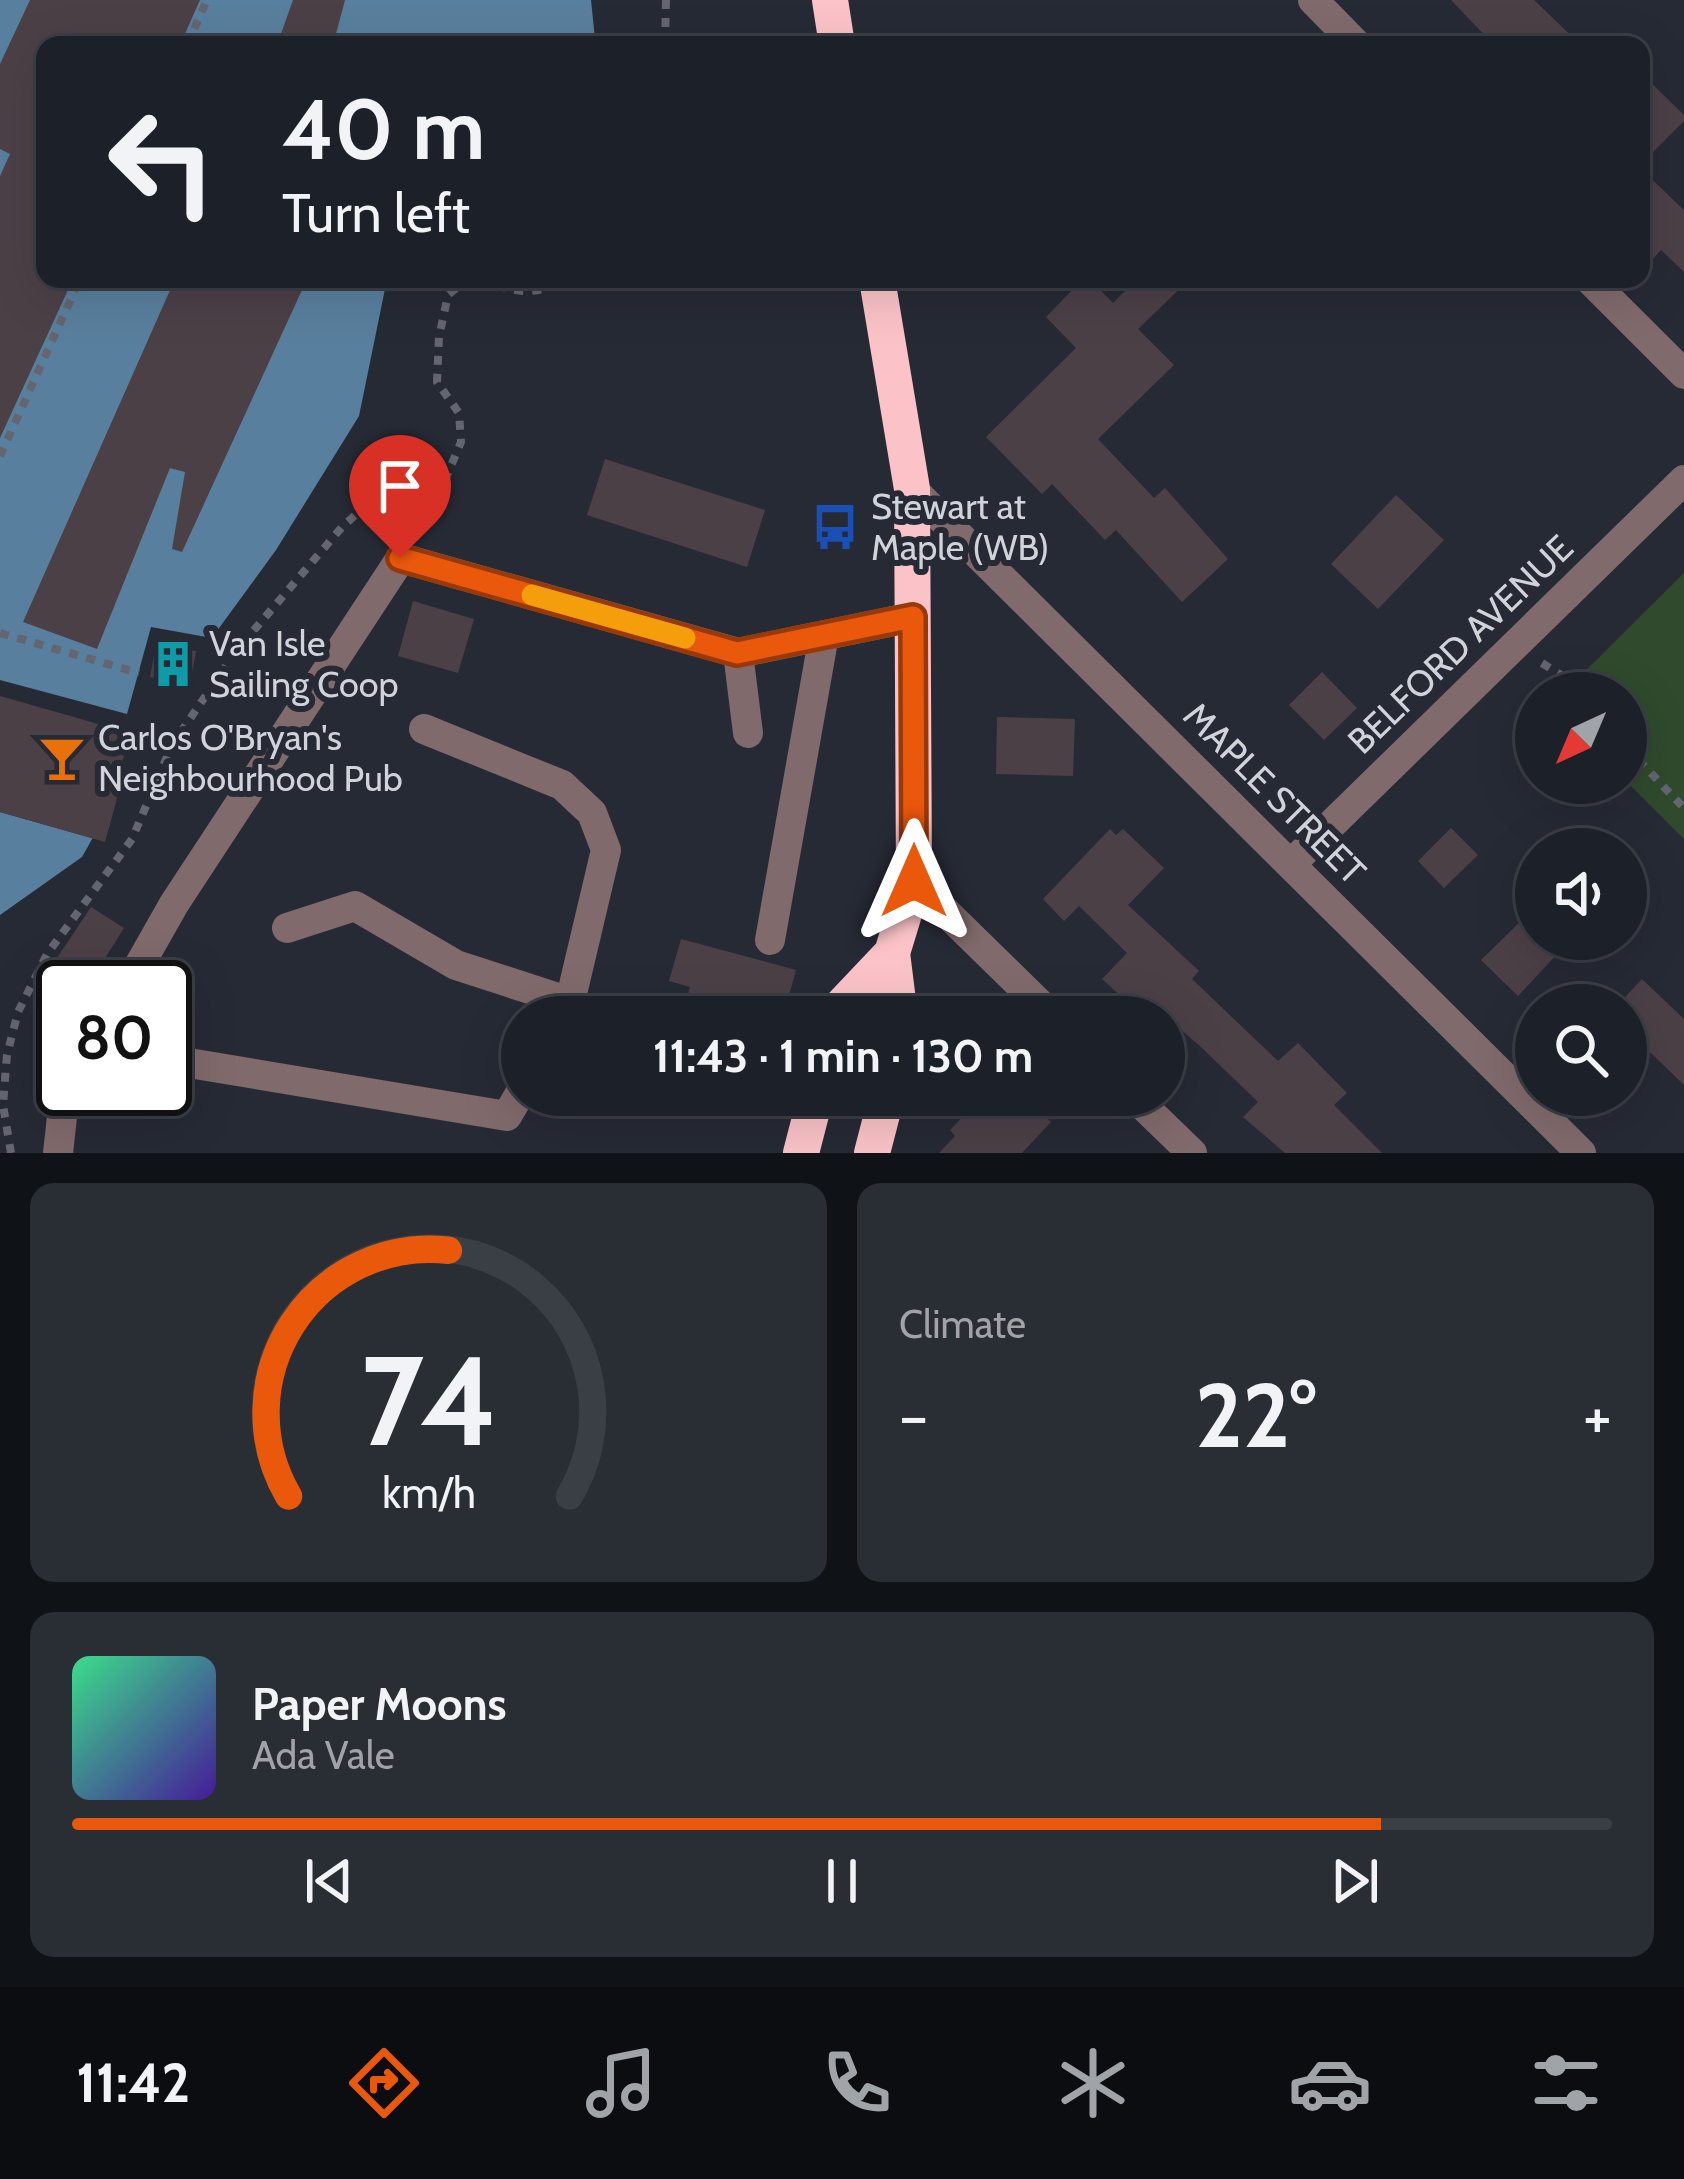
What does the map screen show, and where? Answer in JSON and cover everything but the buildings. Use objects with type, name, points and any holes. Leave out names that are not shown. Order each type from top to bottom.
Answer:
[{"type":"highway","points":[[830,0],[836,36]]},
{"type":"highway","points":[[878,288],[912,489],[914,881],[892,953],[897,996]]},
{"type":"highway","points":[[851,996],[892,953]]},
{"type":"highway","points":[[802,1153],[811,1116]]},
{"type":"highway","points":[[872,1153],[882,1116]]},
{"type":"street","points":[[1312,0],[1348,36]]},
{"type":"street","points":[[1598,288],[1684,374]]},
{"type":"street","name":"BELFORD AVENUE","points":[[1291,864],[1684,480]]},
{"type":"street","name":"MAPLE STREET","points":[[912,489],[1581,1153]]},
{"type":"street","points":[[142,960],[400,558],[737,653],[913,617]]},
{"type":"street","points":[[770,940],[824,635]]},
{"type":"street","points":[[737,653],[748,733]]},
{"type":"street","points":[[424,729],[562,784],[592,813],[606,850],[570,996]]},
{"type":"street","points":[[914,881],[1032,996]]},
{"type":"street","points":[[287,928],[355,906],[456,965],[532,996]]},
{"type":"street","points":[[192,1064],[501,1115]]},
{"type":"street","points":[[58,1153],[62,1116]]},
{"type":"street","points":[[1154,1116],[1192,1153]]},
{"type":"path","points":[[191,36],[207,0]]},
{"type":"path","points":[[664,36],[666,0]]},
{"type":"path","points":[[0,456],[76,288]]},
{"type":"path","points":[[11,1153],[2,1105],[7,1055],[19,1012],[47,954],[132,839],[172,746],[237,650],[342,527],[373,499],[445,480],[461,442],[459,413],[436,382],[448,295],[456,288]]},
{"type":"path","points":[[502,288],[544,292],[552,288]]},
{"type":"path","points":[[0,633],[140,673]]},
{"type":"path","points":[[1515,646],[1556,672]]},
{"type":"path","points":[[1647,769],[1684,808]]},
{"type":"green space","points":[[1684,573],[1684,839],[1647,802],[1647,672],[1584,672]]},
{"type":"water","points":[[0,0],[591,0],[595,36],[36,36],[36,288],[385,288],[359,416],[276,550],[184,676],[82,857],[0,915]]},
{"type":"pier","name":"Carlos O'Bryan's Neighbourhood Pub","points":[[151,627],[212,638],[154,729],[99,840],[0,812],[0,680],[127,714]]},
{"type":"slow traffic","points":[[532,595],[685,638]]},
{"type":"place","name":"Stewart at Maple (WB)","points":[[835,527]]},
{"type":"place","name":"Van Isle Sailing Coop","points":[[173,664]]},
{"type":"place","name":"Carlos O'Bryan's Neighbourhood Pub","points":[[62,758]]},
{"type":"route","points":[[400,558],[737,653],[913,617],[914,881]]}]
